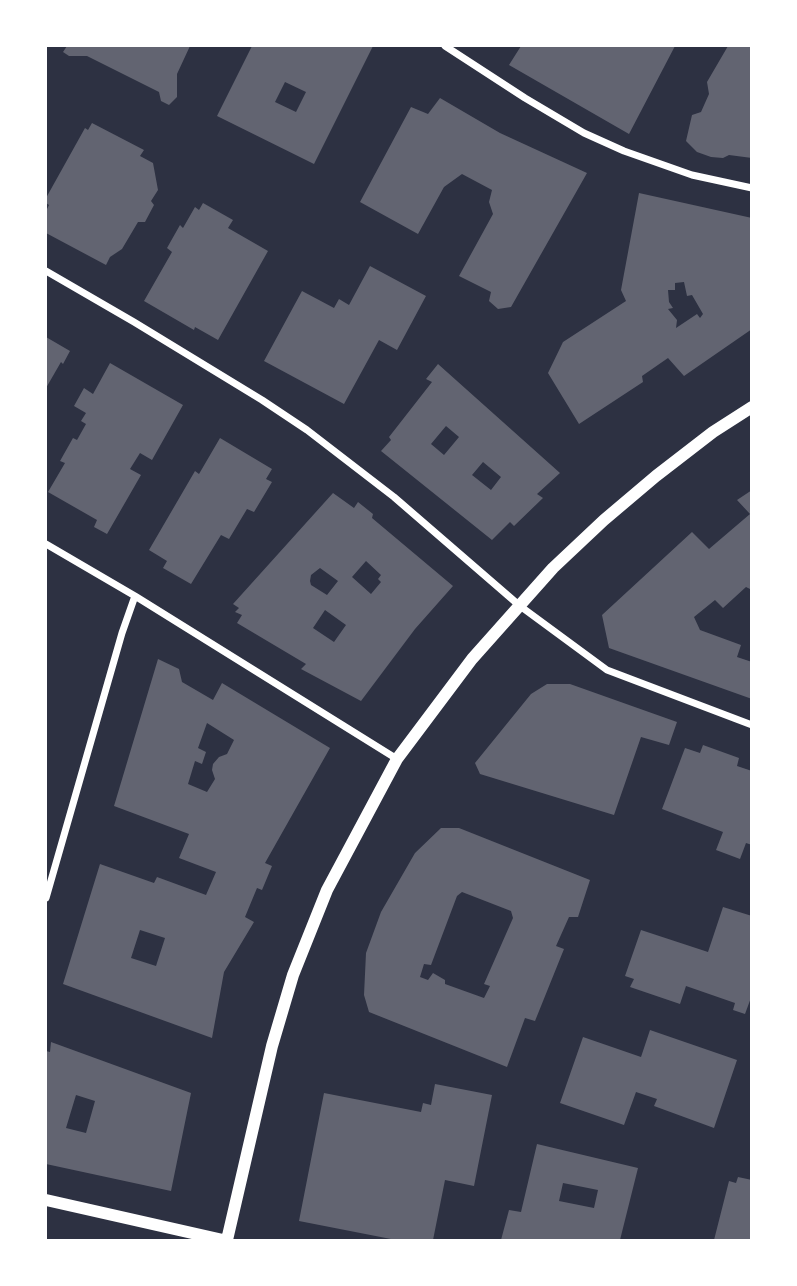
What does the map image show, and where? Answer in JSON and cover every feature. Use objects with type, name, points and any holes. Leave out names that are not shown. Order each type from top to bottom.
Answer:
[{"type":"street","points":[[445,46],[525,98],[584,133],[614,147],[681,172],[751,188]]},
{"type":"street","points":[[46,271],[135,322],[307,430],[394,497],[520,606],[607,670],[751,725]]},
{"type":"street","points":[[46,1199],[225,1241],[272,1046],[293,975],[327,890],[397,759],[472,659],[553,568],[621,505],[713,432],[751,407]]},
{"type":"street","points":[[46,544],[135,596],[397,759]]},
{"type":"street","points":[[46,898],[135,596]]},
{"type":"building","points":[[67,46],[190,46],[177,74],[177,97],[169,105],[161,101],[159,92],[87,56],[69,56],[63,52]]},
{"type":"building","points":[[252,46],[373,46],[314,164],[217,116]],"holes":[[[285,82],[306,92],[296,112],[275,102]]]},
{"type":"building","points":[[521,46],[675,46],[629,134],[509,65]]},
{"type":"building","points":[[728,46],[752,46],[752,158],[729,155],[723,158],[711,157],[697,152],[686,141],[692,115],[701,112],[709,94],[707,82]]},
{"type":"building","points":[[440,98],[500,133],[587,173],[511,307],[498,309],[489,301],[491,292],[459,276],[493,214],[489,202],[492,190],[462,174],[444,187],[418,234],[360,202],[411,107],[428,114]]},
{"type":"building","points":[[92,123],[144,150],[140,156],[153,163],[158,190],[151,201],[154,205],[145,222],[138,222],[122,249],[110,257],[106,265],[46,233],[46,211],[49,205],[46,198],[85,128],[88,130]]},
{"type":"building","points":[[639,193],[752,218],[752,329],[684,376],[668,358],[642,376],[643,382],[579,424],[548,373],[563,342],[626,301],[621,290]],"holes":[[[684,282],[687,296],[692,295],[703,314],[700,318],[697,314],[676,328],[677,320],[668,309],[673,308],[669,302],[668,290],[675,290],[675,283]]]},
{"type":"building","points":[[203,203],[233,220],[228,228],[268,251],[218,340],[195,327],[194,330],[144,301],[172,252],[167,248],[180,225],[183,228],[195,207],[199,210]]},
{"type":"building","points":[[370,266],[426,296],[397,350],[379,340],[344,404],[264,361],[302,291],[334,308],[339,299],[349,305]]},
{"type":"building","points":[[46,337],[70,351],[46,388]]},
{"type":"building","points":[[110,363],[183,405],[152,460],[140,453],[130,469],[141,475],[107,534],[94,527],[97,520],[48,492],[65,463],[60,461],[73,438],[77,440],[86,424],[81,421],[86,413],[74,406],[84,388],[93,394]]},
{"type":"building","points":[[438,364],[560,473],[537,494],[543,498],[514,526],[510,522],[492,540],[381,451],[432,382],[426,379]],"holes":[[[446,426],[459,437],[444,455],[431,444]],[[483,462],[501,477],[491,490],[472,475]]]},
{"type":"building","points":[[220,438],[272,469],[266,479],[272,482],[254,512],[247,509],[229,539],[221,535],[191,584],[163,568],[167,561],[149,550],[195,471],[199,474]]},
{"type":"building","points":[[752,490],[752,590],[746,587],[723,608],[715,600],[694,617],[700,630],[741,645],[737,657],[752,662],[752,699],[609,648],[602,615],[692,532],[709,549],[750,514],[737,500]]},
{"type":"building","points":[[333,493],[354,508],[358,502],[373,514],[372,518],[453,586],[415,629],[361,701],[301,669],[306,664],[237,623],[242,615],[235,612],[239,608],[233,604]],"holes":[[[366,561],[381,575],[378,579],[381,582],[371,594],[352,577]],[[320,568],[338,581],[327,595],[311,585],[311,575]],[[325,610],[346,625],[334,642],[313,628]]]},
{"type":"building","points":[[158,659],[179,669],[182,682],[213,700],[222,683],[330,748],[265,863],[272,866],[262,890],[257,888],[245,917],[254,922],[224,972],[212,1038],[63,984],[100,864],[154,883],[157,877],[206,895],[216,872],[179,858],[189,834],[114,806]],"holes":[[[207,723],[234,740],[227,754],[219,757],[213,764],[215,779],[207,792],[188,784],[195,761],[202,764],[206,752],[198,748]],[[140,930],[165,938],[156,966],[131,958]]]},
{"type":"building","points":[[547,684],[570,684],[677,722],[669,745],[641,737],[614,815],[480,774],[475,763],[531,694]]},
{"type":"building","points":[[703,745],[739,758],[737,766],[752,771],[752,845],[746,843],[740,859],[716,850],[723,832],[662,809],[685,748],[700,753]]},
{"type":"building","points":[[441,828],[459,828],[590,880],[578,917],[569,917],[556,946],[564,949],[535,1021],[525,1018],[507,1067],[369,1012],[364,995],[366,953],[381,912],[415,853]],"holes":[[[462,892],[511,911],[513,918],[484,984],[490,986],[484,998],[445,984],[445,980],[433,973],[428,980],[420,977],[424,964],[431,965],[457,896]]]},
{"type":"building","points":[[723,907],[752,916],[752,995],[745,1014],[733,1010],[735,1003],[686,986],[680,1004],[630,987],[634,979],[625,976],[641,930],[708,952]]},
{"type":"building","points":[[650,1030],[737,1060],[714,1128],[654,1106],[657,1099],[636,1092],[624,1125],[560,1103],[583,1037],[641,1057]]},
{"type":"building","points":[[51,1042],[191,1093],[171,1191],[46,1164],[46,1051],[50,1052]],"holes":[[[76,1095],[95,1101],[86,1133],[66,1128]]]},
{"type":"building","points":[[435,1084],[492,1095],[474,1186],[445,1180],[433,1240],[396,1240],[299,1221],[324,1093],[421,1112],[423,1103],[431,1105]]},
{"type":"building","points":[[537,1144],[638,1168],[620,1240],[501,1240],[509,1210],[521,1212]],"holes":[[[563,1183],[598,1190],[594,1208],[559,1201]]]},
{"type":"building","points":[[738,1177],[752,1180],[752,1240],[714,1240],[729,1181],[736,1183]]}]
